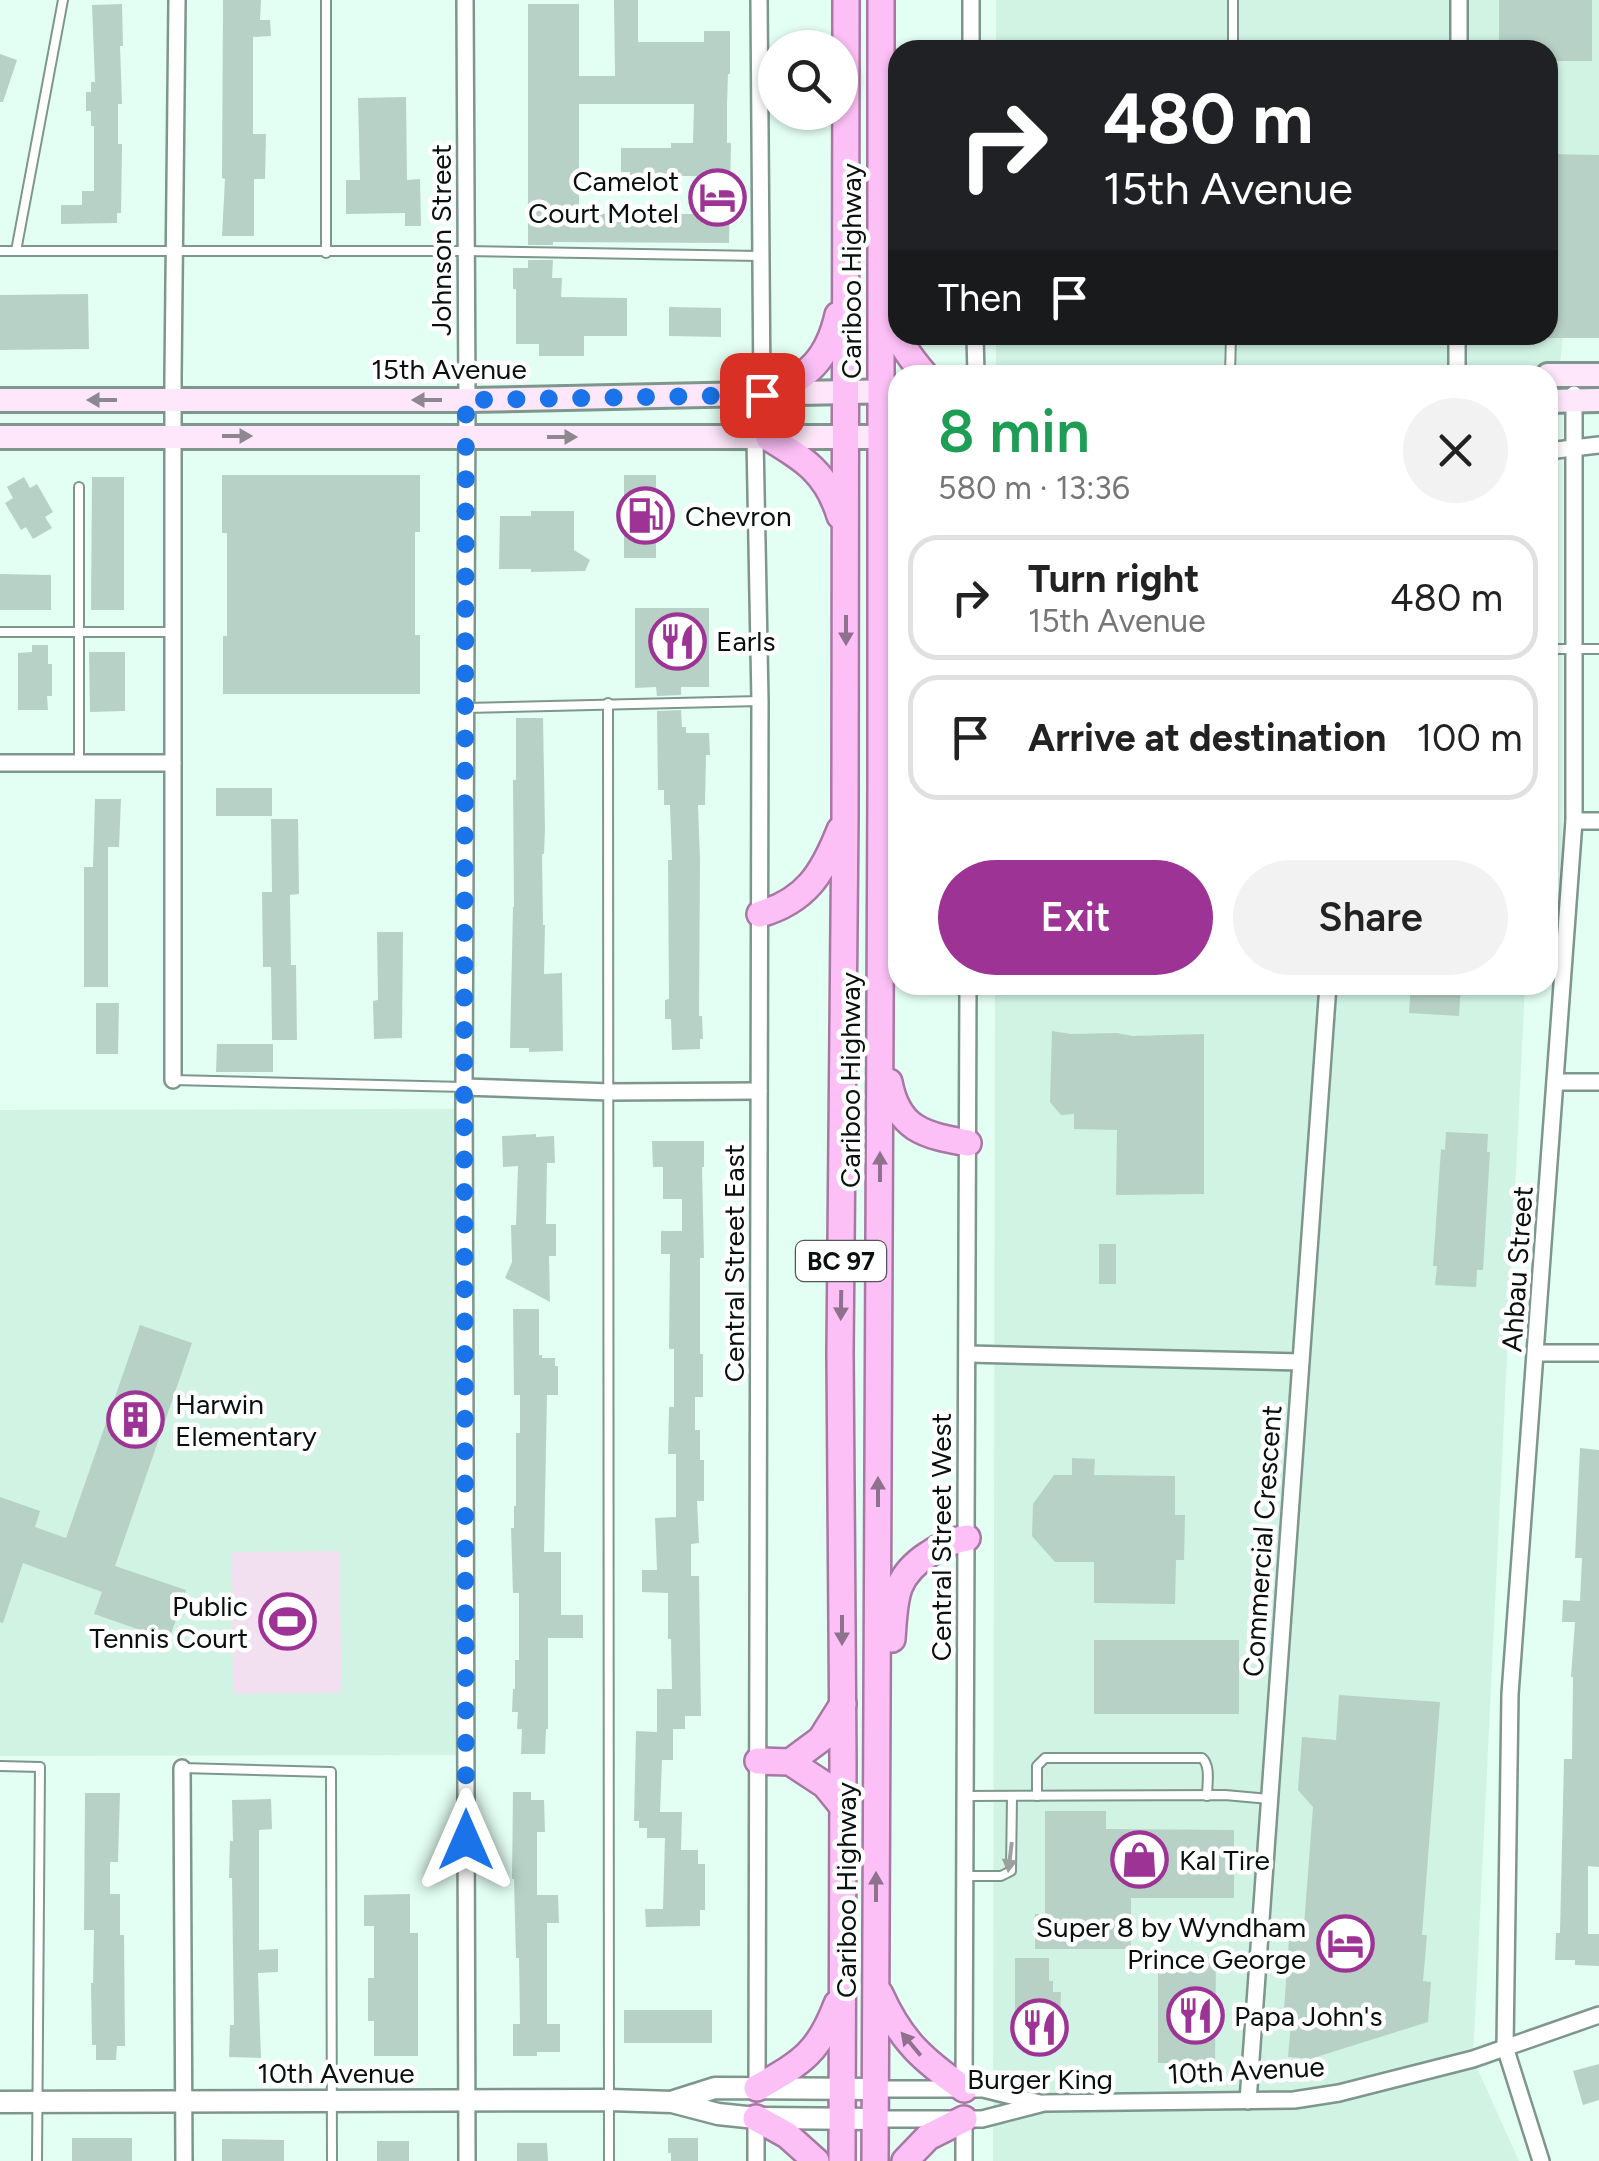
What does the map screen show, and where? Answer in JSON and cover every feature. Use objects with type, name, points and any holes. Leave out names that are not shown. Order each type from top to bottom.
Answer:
[{"type":"highway","name":"Cariboo Highway","points":[[842,2161],[840,1353],[846,0]]},
{"type":"highway","name":"Cariboo Highway","points":[[881,0],[881,280],[888,397]]},
{"type":"highway","points":[[881,31],[888,42]]},
{"type":"highway","points":[[881,147],[888,134]]},
{"type":"highway","points":[[881,280],[888,309]]},
{"type":"highway","points":[[766,395],[801,377],[822,355],[831,341],[846,281]]},
{"type":"highway","points":[[846,436],[864,414],[888,414]]},
{"type":"highway","name":"Cariboo Highway","points":[[875,2161],[880,556],[888,430]]},
{"type":"highway","points":[[762,438],[802,458],[822,476],[831,489],[846,533]]},
{"type":"highway","points":[[880,556],[888,524]]},
{"type":"highway","points":[[760,914],[778,909],[815,881],[845,816]]},
{"type":"highway","points":[[880,1038],[893,1103],[900,1115],[911,1125],[946,1140],[968,1144]]},
{"type":"highway","points":[[876,1712],[889,1668],[901,1580],[912,1565],[948,1542],[966,1538]]},
{"type":"highway","points":[[790,1762],[821,1739],[843,1704]]},
{"type":"highway","points":[[758,1762],[790,1762],[825,1786],[843,1807]]},
{"type":"highway","points":[[876,1985],[889,2016],[911,2047],[964,2090]]},
{"type":"highway","points":[[757,2088],[811,2053],[826,2032],[843,1990]]},
{"type":"highway","points":[[756,2118],[787,2135],[816,2161]]},
{"type":"highway","points":[[905,2161],[928,2137],[964,2119]]},
{"type":"main road","points":[[1558,375],[1599,375]]},
{"type":"main road","name":"15th Avenue","points":[[0,400],[466,400],[846,393],[888,414]]},
{"type":"main road","points":[[1558,401],[1599,400]]},
{"type":"main road","points":[[0,437],[846,436]]},
{"type":"street","points":[[173,1080],[177,0]]},
{"type":"street","name":"Johnson Street","points":[[465,0],[467,2161]]},
{"type":"street","points":[[759,0],[766,395]]},
{"type":"street","points":[[971,0],[971,40]]},
{"type":"street","points":[[1458,40],[1459,0]]},
{"type":"street","name":"Ahbau Street","points":[[1541,2161],[1506,2047],[1510,1694],[1574,821],[1575,375]]},
{"type":"street","name":"Central Street East","points":[[757,2088],[762,438]]},
{"type":"street","points":[[1558,450],[1599,445]]},
{"type":"street","points":[[0,763],[172,763]]},
{"type":"street","points":[[1574,821],[1599,821]]},
{"type":"street","name":"Central Street West","points":[[964,2090],[968,995]]},
{"type":"street","name":"Commercial Crescent","points":[[1248,2102],[1327,995]]},
{"type":"street","points":[[1555,1082],[1599,1082]]},
{"type":"street","points":[[464,1087],[610,1092],[759,1091]]},
{"type":"street","points":[[1537,1353],[1599,1353]]},
{"type":"street","points":[[968,1354],[1300,1362]]},
{"type":"street","points":[[182,1768],[184,2161]]},
{"type":"street","name":"10th Avenue","points":[[0,2102],[610,2100],[672,2102],[718,2114],[756,2118],[982,2119],[1044,2104],[1248,2102],[1339,2093],[1473,2059],[1599,2015]]},
{"type":"street","name":"10th Avenue","points":[[672,2102],[715,2088],[757,2088],[984,2090],[1044,2104]]},
{"type":"street","points":[[756,2118],[756,2161]]},
{"type":"street","points":[[964,2119],[964,2161]]},
{"type":"lane","points":[[16,251],[63,0]]},
{"type":"lane","points":[[326,0],[326,253]]},
{"type":"lane","points":[[1233,0],[1233,40]]},
{"type":"lane","points":[[0,251],[466,251],[761,256]]},
{"type":"lane","points":[[79,488],[79,763]]},
{"type":"lane","points":[[0,632],[172,632]]},
{"type":"lane","points":[[1558,649],[1599,649]]},
{"type":"lane","points":[[465,708],[760,701]]},
{"type":"lane","points":[[608,703],[609,2161]]},
{"type":"lane","points":[[173,1080],[464,1087]]},
{"type":"lane","points":[[1037,1796],[1037,1766],[1045,1758],[1202,1758],[1207,1767],[1207,1796]]},
{"type":"lane","points":[[0,1766],[40,1767],[36,2161]]},
{"type":"lane","points":[[182,1768],[331,1772],[332,2161]]},
{"type":"lane","points":[[965,1796],[1269,1799]]},
{"type":"lane","points":[[964,1876],[1001,1876],[1011,1871],[1012,1796]]},
{"type":"shaded area","points":[[996,0],[1599,0],[1599,334],[1563,335],[1558,386],[1558,365],[996,365],[996,345],[1558,345],[1558,40],[996,40]]},
{"type":"shaded area","points":[[995,995],[1525,995],[1473,2059],[1519,2161],[993,2161]]},
{"type":"shaded area","points":[[456,1109],[457,1755],[0,1756],[0,1110]]},
{"type":"shaded area","name":"Public Tennis Court","points":[[339,1551],[342,1693],[233,1694],[232,1552]]},
{"type":"building","points":[[223,0],[261,0],[260,20],[270,20],[271,36],[253,37],[253,134],[266,134],[265,179],[254,179],[254,236],[222,236]]},
{"type":"building","points":[[614,0],[638,0],[638,42],[704,42],[704,31],[730,31],[729,243],[528,245],[528,4],[579,4],[579,76],[615,76]],"holes":[[[579,104],[694,104],[693,143],[671,143],[671,148],[621,148],[621,172],[630,172],[630,176],[706,176],[706,214],[579,214]]]},
{"type":"building","points":[[1499,0],[1592,0],[1592,61],[1558,61],[1558,40],[1499,40]]},
{"type":"building","points":[[122,4],[122,104],[118,104],[121,213],[117,213],[117,223],[61,224],[61,205],[82,205],[82,191],[94,191],[94,126],[91,111],[86,111],[86,92],[91,92],[91,82],[95,82],[92,5]]},
{"type":"building","points":[[0,54],[17,60],[3,102],[0,102]]},
{"type":"building","points":[[406,97],[407,180],[420,179],[421,226],[405,226],[405,213],[346,214],[346,180],[360,180],[358,98]]},
{"type":"building","points":[[1558,154],[1599,155],[1599,338],[1558,338]]},
{"type":"building","points":[[528,260],[553,260],[552,278],[562,278],[561,297],[627,298],[627,336],[584,336],[584,356],[539,356],[539,344],[516,344],[513,268],[528,268]]},
{"type":"building","points":[[88,294],[89,349],[0,350],[0,295]]},
{"type":"building","points":[[669,307],[721,308],[721,337],[669,336]]},
{"type":"building","points":[[222,475],[420,475],[420,532],[415,532],[415,635],[420,635],[420,694],[223,694],[227,533],[222,533]]},
{"type":"building","points":[[624,475],[656,475],[656,558],[624,558]]},
{"type":"building","points":[[24,477],[30,488],[37,484],[53,512],[45,517],[52,528],[33,539],[26,527],[21,530],[5,503],[13,498],[7,487]]},
{"type":"building","points":[[92,477],[124,477],[124,610],[91,610]]},
{"type":"building","points":[[531,511],[574,511],[574,550],[590,560],[585,571],[499,569],[500,516],[531,516]]},
{"type":"building","points":[[0,574],[51,575],[51,610],[0,610]]},
{"type":"building","points":[[635,608],[709,608],[709,687],[681,687],[681,695],[657,696],[656,687],[635,688]]},
{"type":"building","points":[[32,645],[48,645],[52,696],[47,696],[48,710],[18,710],[18,653],[32,652]]},
{"type":"building","points":[[89,652],[125,652],[125,711],[90,712]]},
{"type":"building","points":[[681,710],[686,733],[709,733],[705,805],[698,805],[699,1016],[703,1039],[700,1049],[672,1050],[671,1019],[665,1019],[665,1000],[669,999],[670,805],[664,805],[664,790],[658,790],[657,711]]},
{"type":"building","points":[[516,718],[543,718],[544,974],[562,973],[563,1051],[510,1048]]},
{"type":"building","points":[[216,788],[272,788],[272,816],[216,816]]},
{"type":"building","points":[[95,799],[121,799],[119,847],[108,847],[108,987],[84,987],[84,867],[93,867]]},
{"type":"building","points":[[271,819],[298,819],[299,894],[290,895],[297,1040],[272,1040],[271,967],[263,967],[262,892],[272,892]]},
{"type":"building","points":[[377,932],[403,932],[402,1038],[374,1039]]},
{"type":"building","points":[[1410,995],[1460,995],[1459,1016],[1409,1013]]},
{"type":"building","points":[[96,1003],[119,1003],[118,1054],[96,1054]]},
{"type":"building","points":[[1052,1031],[1132,1036],[1204,1034],[1204,1194],[1116,1195],[1117,1130],[1074,1129],[1074,1114],[1061,1115],[1050,1102]]},
{"type":"building","points":[[217,1044],[273,1044],[273,1072],[216,1072]]},
{"type":"building","points":[[1446,1132],[1488,1134],[1483,1270],[1477,1270],[1476,1287],[1435,1285],[1441,1149],[1445,1150]]},
{"type":"building","points":[[502,1136],[554,1136],[555,1163],[547,1163],[546,1224],[556,1224],[556,1256],[549,1256],[550,1302],[505,1278],[512,1262],[511,1225],[516,1225],[518,1166],[503,1167]]},
{"type":"building","points":[[652,1141],[704,1141],[704,1258],[700,1258],[703,1397],[695,1397],[695,1430],[700,1430],[700,1460],[704,1460],[704,1501],[697,1501],[699,1543],[691,1544],[691,1576],[699,1576],[701,1716],[685,1716],[685,1729],[673,1729],[673,1760],[662,1760],[660,1812],[682,1812],[681,1850],[698,1850],[698,1864],[705,1864],[705,1910],[700,1910],[700,1926],[646,1927],[645,1909],[663,1909],[665,1838],[647,1838],[647,1828],[639,1828],[639,1821],[634,1821],[636,1731],[657,1732],[657,1689],[672,1689],[668,1593],[642,1592],[642,1570],[657,1570],[655,1518],[676,1517],[676,1454],[668,1454],[669,1407],[674,1407],[674,1349],[669,1349],[670,1254],[661,1254],[661,1231],[682,1231],[682,1199],[663,1199],[663,1167],[653,1167]]},
{"type":"building","points":[[1099,1244],[1116,1244],[1116,1284],[1099,1284]]},
{"type":"building","points":[[513,1309],[539,1309],[539,1355],[555,1358],[558,1366],[558,1395],[547,1395],[544,1552],[561,1552],[561,1615],[583,1615],[583,1638],[548,1638],[545,1754],[521,1754],[522,1729],[517,1729],[518,1712],[512,1712],[515,1660],[519,1660],[519,1593],[513,1593],[511,1528],[516,1506],[516,1433],[520,1433],[520,1395],[514,1395]]},
{"type":"building","name":"Harwin Elementary","points":[[140,1325],[192,1343],[115,1566],[186,1590],[169,1640],[94,1614],[102,1592],[23,1563],[3,1623],[0,1622],[0,1497],[40,1511],[35,1527],[66,1538]]},
{"type":"building","points":[[1580,1448],[1599,1450],[1599,1867],[1588,1866],[1588,1934],[1599,1934],[1599,1966],[1555,1960],[1556,1933],[1560,1933],[1564,1759],[1572,1759],[1575,1622],[1562,1622],[1563,1600],[1580,1601],[1582,1558],[1575,1558]]},
{"type":"building","points":[[1072,1458],[1095,1459],[1094,1475],[1175,1476],[1175,1515],[1185,1515],[1184,1560],[1176,1560],[1175,1604],[1094,1603],[1094,1562],[1055,1562],[1032,1536],[1033,1504],[1054,1475],[1072,1475]]},
{"type":"building","points":[[1094,1640],[1239,1640],[1239,1714],[1094,1714]]},
{"type":"building","points":[[1339,1695],[1440,1702],[1422,1935],[1427,1935],[1423,1981],[1431,1982],[1428,2022],[1310,2059],[1288,2057],[1292,2011],[1284,2010],[1290,1925],[1304,1926],[1313,1807],[1298,1790],[1302,1737],[1336,1740]]},
{"type":"building","points":[[513,1792],[531,1792],[531,1800],[544,1800],[545,1832],[537,1832],[537,1895],[558,1895],[559,1923],[547,1923],[547,2024],[560,2024],[560,2052],[537,2052],[537,2056],[513,2056],[513,2024],[520,2024],[512,1879]]},
{"type":"building","points":[[85,1793],[120,1793],[118,1862],[110,1862],[110,1894],[120,1894],[120,1935],[124,1935],[125,2046],[117,2046],[116,2060],[96,2060],[96,2045],[92,2045],[94,1930],[84,1930]]},
{"type":"building","points":[[271,1799],[272,1829],[259,1830],[259,1950],[278,1949],[278,1972],[258,1973],[261,2058],[229,2057],[230,2025],[234,2025],[229,1878],[232,1800]]},
{"type":"building","points":[[1045,1811],[1106,1811],[1106,1829],[1234,1830],[1234,1898],[1131,1898],[1131,1949],[1035,1949],[1035,1914],[1045,1914]]},
{"type":"building","points":[[410,1894],[410,1933],[418,1933],[418,2056],[374,2056],[374,2021],[368,2021],[368,1978],[374,1978],[374,1926],[364,1926],[364,1895]]},
{"type":"building","points":[[1158,1957],[1216,1957],[1215,2063],[1158,2063]]},
{"type":"building","points":[[1015,1958],[1049,1958],[1049,1981],[1053,1981],[1053,1992],[1061,1992],[1059,2048],[1019,2048]]},
{"type":"building","points":[[624,2010],[712,2010],[712,2043],[624,2043]]},
{"type":"building","points":[[1599,2064],[1599,2100],[1583,2105],[1573,2071]]},
{"type":"building","points":[[72,2138],[132,2138],[132,2161],[72,2161]]},
{"type":"building","points":[[668,2138],[698,2138],[698,2161],[671,2161]]},
{"type":"building","points":[[222,2139],[284,2140],[284,2161],[222,2161]]},
{"type":"building","points":[[377,2141],[409,2141],[409,2161],[377,2161]]},
{"type":"building","points":[[517,2143],[547,2143],[548,2161],[517,2161]]},
{"type":"place","name":"Camelot Court Motel","points":[[718,197]]},
{"type":"place","name":"Chevron","points":[[646,516]]},
{"type":"place","name":"Earls","points":[[677,641]]},
{"type":"place","name":"Harwin Elementary","points":[[136,1420]]},
{"type":"place","name":"Public Tennis Court","points":[[287,1622]]},
{"type":"place","name":"Kal Tire","points":[[1140,1860]]},
{"type":"place","name":"Super 8 by Wyndham Prince George","points":[[1345,1943]]},
{"type":"place","name":"Papa John's","points":[[1195,2016]]},
{"type":"place","name":"Burger King","points":[[1040,2028]]},
{"type":"route","points":[[466,1840],[466,400],[762,395]]}]
